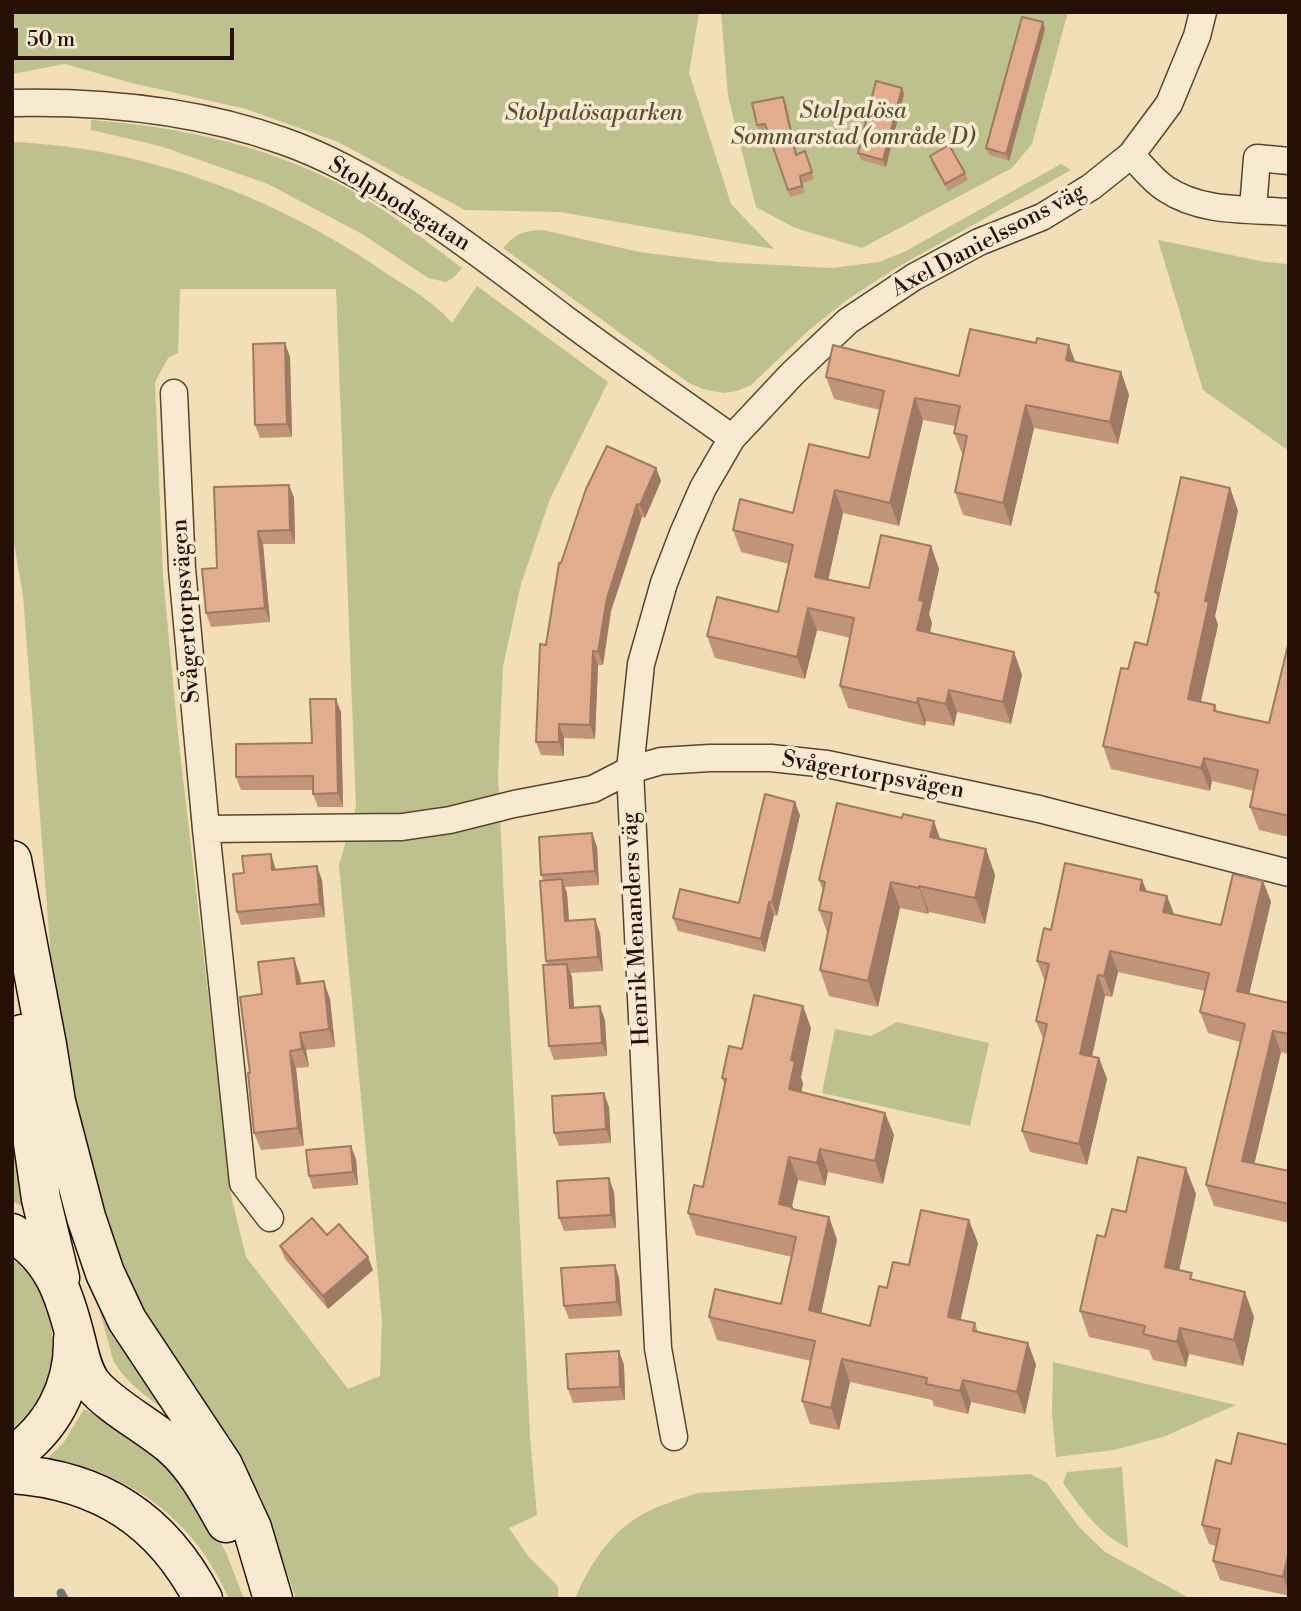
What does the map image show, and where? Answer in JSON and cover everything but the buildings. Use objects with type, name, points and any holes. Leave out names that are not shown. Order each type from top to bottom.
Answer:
[{"type":"street","name":"Axel Danielssons väg","points":[[732,439],[792,374],[848,321],[914,277],[968,248],[1042,217],[1091,187],[1131,155],[1169,104],[1197,36],[1203,12]]},
{"type":"street","name":"Stolpbodsgatan","points":[[12,103],[122,106],[204,117],[286,142],[329,161],[365,180],[483,257],[732,439]]},
{"type":"street","points":[[1131,155],[1165,189],[1205,206],[1289,212]]},
{"type":"street","points":[[1253,209],[1258,158],[1289,160]]},
{"type":"street","name":"Svågertorpsvägen","points":[[174,393],[182,569],[243,1183],[270,1218]]},
{"type":"street","name":"Henrik Menanders väg","points":[[674,1437],[659,1348],[630,769],[637,697],[650,628],[684,531],[703,488],[732,439]]},
{"type":"street","name":"Svågertorpsvägen","points":[[206,829],[402,827],[450,820],[593,789],[630,769],[661,761],[771,758],[827,764],[1039,809],[1289,873]]},
{"type":"street","points":[[12,860],[56,1102],[86,1217],[105,1273],[127,1320],[223,1465],[252,1528],[268,1576],[261,1590]]},
{"type":"street","points":[[12,901],[28,1108],[41,1199],[82,1365],[93,1386],[174,1448],[192,1467],[261,1590]]},
{"type":"street","points":[[12,1233],[35,1251],[52,1271],[69,1312],[71,1371],[56,1410],[45,1427],[12,1456]]},
{"type":"street","points":[[12,1474],[56,1479],[86,1488],[129,1511],[162,1538],[185,1567],[202,1599]]},
{"type":"green space","name":"Stolpalösaparken","points":[[12,12],[699,12],[689,73],[731,204],[774,249],[560,212],[465,210],[338,142],[246,109],[132,83],[65,64],[12,74]]},
{"type":"green space","name":"Stolpalösa Sommarstad (område D)","points":[[721,12],[1068,12],[1032,144],[1012,168],[862,248],[795,228],[756,207],[728,96]]},
{"type":"green space","points":[[91,120],[159,128],[226,141],[290,162],[352,191],[462,268],[446,282],[428,278],[362,234],[268,184],[160,146],[91,130]]},
{"type":"green space","points":[[12,142],[112,154],[161,166],[257,201],[347,248],[422,297],[452,323],[477,286],[608,382],[550,499],[521,584],[503,666],[498,774],[530,1437],[537,1515],[509,1528],[528,1556],[558,1586],[558,1599],[296,1599],[261,1497],[160,1344],[126,1280],[80,1145],[52,972],[23,596],[12,532]],"holes":[[[180,289],[336,289],[356,807],[339,865],[382,1320],[380,1376],[348,1389],[246,1257],[232,1200],[178,735],[163,576],[155,382],[168,358],[178,353]]]},
{"type":"green space","points":[[1061,164],[1071,170],[896,268],[847,300],[808,331],[751,385],[724,393],[689,383],[503,248],[520,234],[543,230],[639,252],[719,262],[832,268],[879,262],[906,251]]},
{"type":"green space","points":[[1158,240],[1265,262],[1289,264],[1289,451],[1203,390]]},
{"type":"green space","points":[[897,1022],[989,1043],[970,1126],[822,1093],[835,1029],[871,1036]]},
{"type":"green space","points":[[12,1079],[28,1210],[12,1201]]},
{"type":"green space","points":[[12,1259],[30,1274],[43,1296],[49,1316],[52,1358],[39,1397],[12,1429]]},
{"type":"green space","points":[[91,1278],[166,1411],[130,1382],[113,1360]]},
{"type":"green space","points":[[1053,1362],[1236,1405],[1163,1437],[1114,1450],[1056,1457],[1052,1413]]},
{"type":"green space","points":[[84,1409],[129,1431],[158,1454],[205,1512],[227,1555],[244,1599],[229,1599],[198,1546],[157,1504],[107,1475],[48,1458],[64,1442]]},
{"type":"green space","points":[[1122,1467],[1128,1548],[1100,1528],[1063,1483],[1067,1472]]},
{"type":"green space","points":[[1030,1474],[1046,1482],[1079,1527],[1105,1552],[1191,1599],[575,1599],[598,1556],[623,1528],[656,1508],[698,1493]]},
{"type":"waterway","points":[[61,1593],[64,1599]]}]
